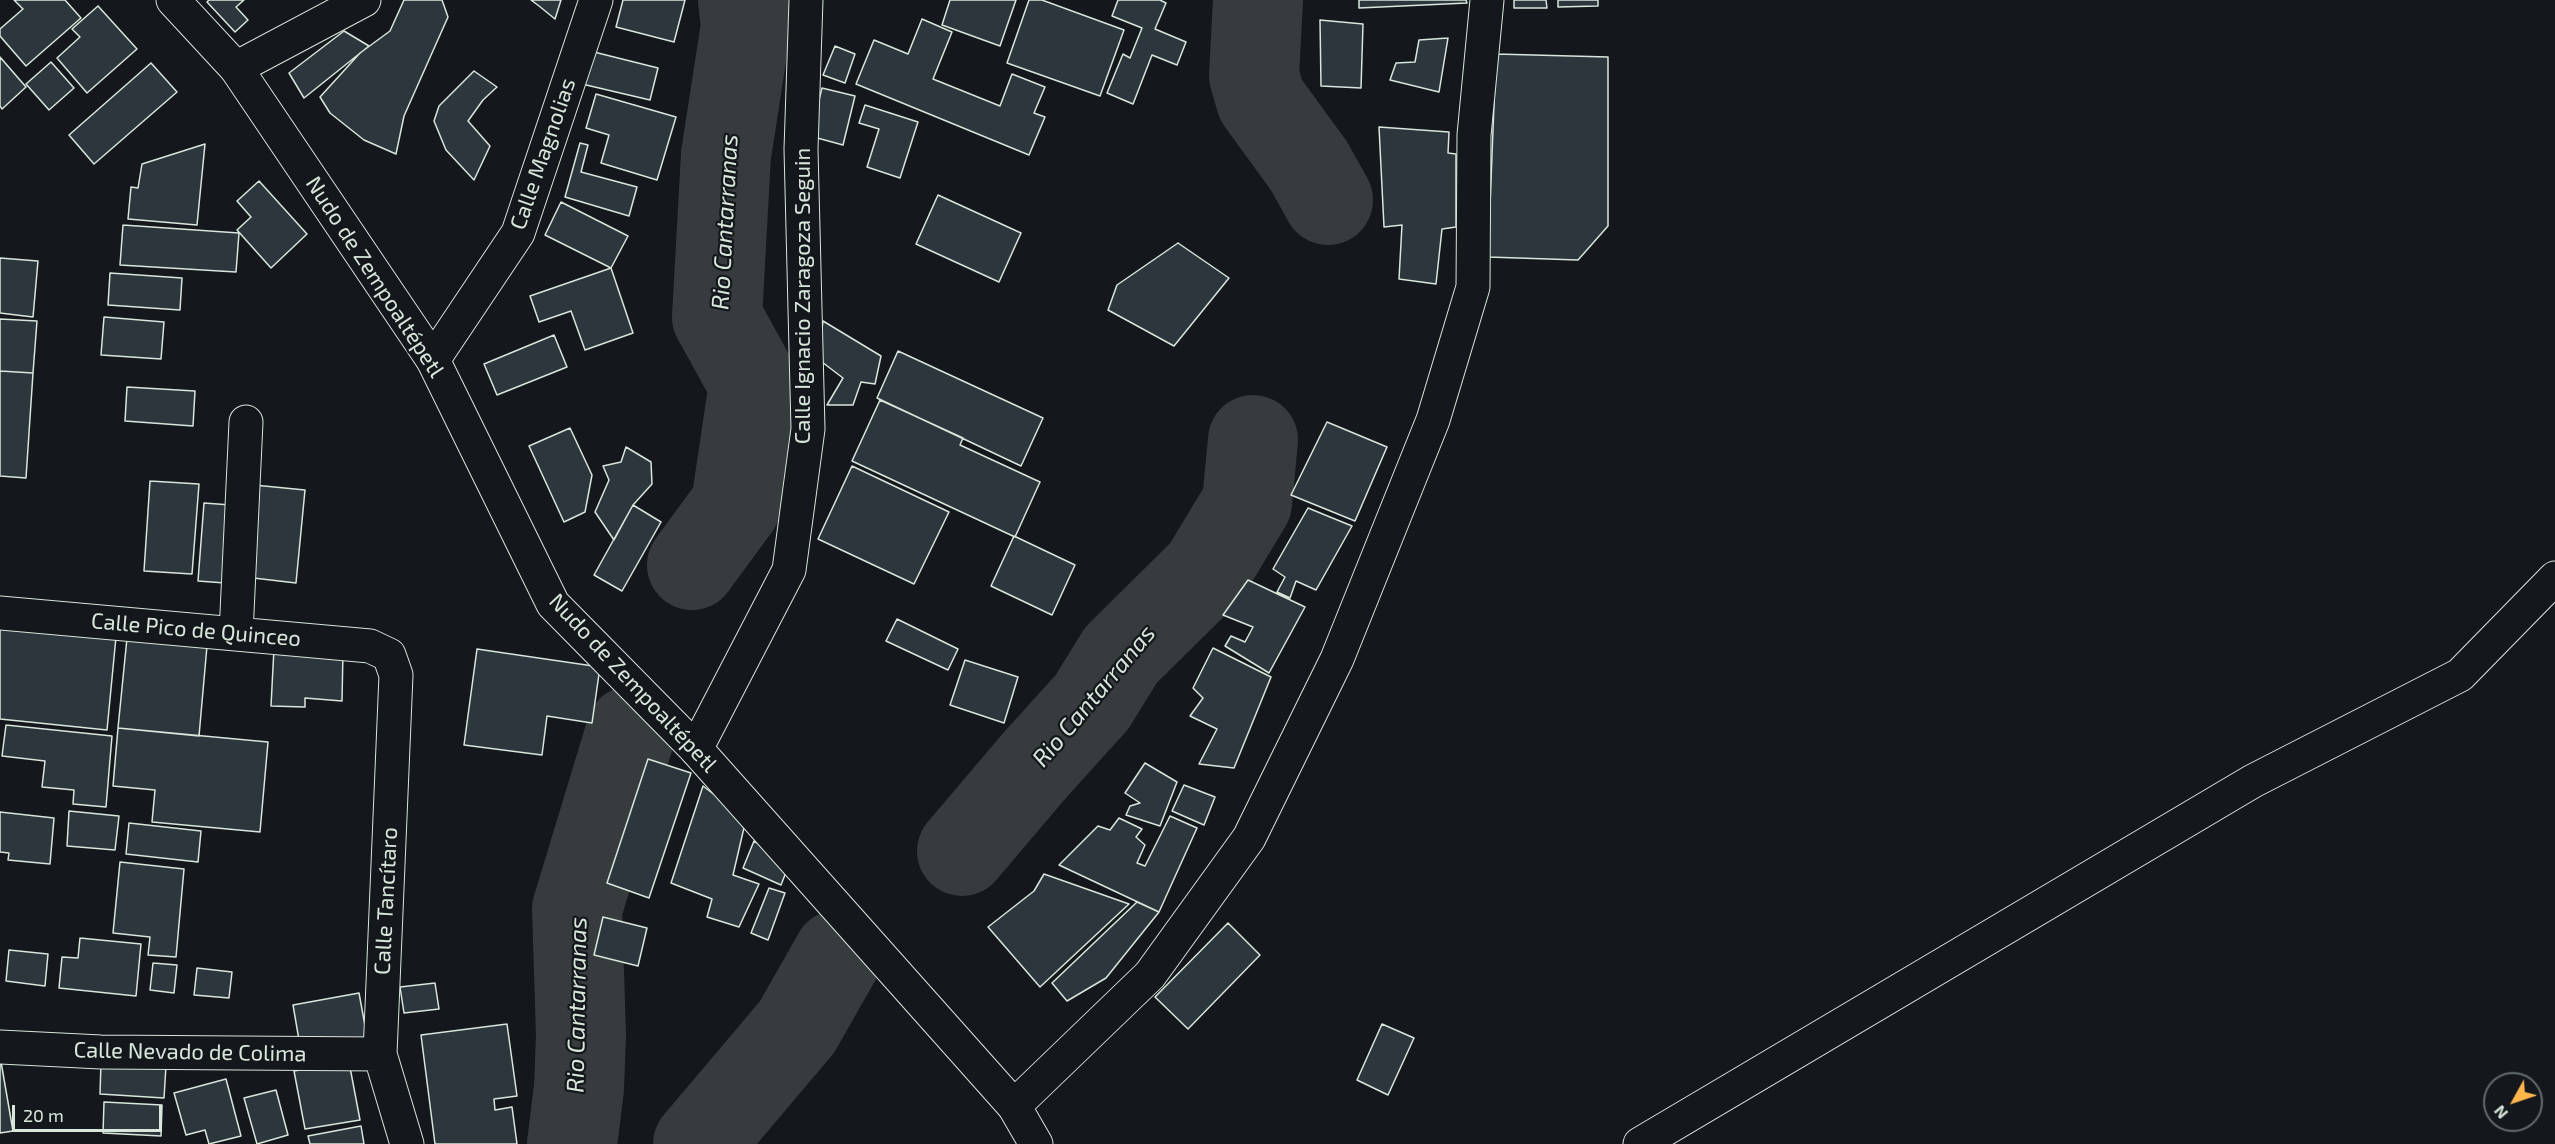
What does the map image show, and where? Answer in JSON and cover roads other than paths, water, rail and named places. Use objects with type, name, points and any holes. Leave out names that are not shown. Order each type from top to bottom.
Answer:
[{"type":"street","name":"Nudo de Zempoaltépetl","points":[[173,0],[236,68],[433,360],[553,604],[696,749],[1014,1106],[1036,1144]]},
{"type":"street","points":[[236,68],[364,0]]},
{"type":"street","name":"Calle Magnolias","points":[[433,360],[518,233],[596,0]]},
{"type":"street","name":"Calle Ignacio Zaragoza Seguin","points":[[696,749],[789,570],[807,429],[801,149],[806,0]]},
{"type":"street","points":[[1014,1106],[1150,975],[1249,838],[1337,658],[1434,420],[1473,287],[1474,135],[1487,0]]},
{"type":"street","points":[[236,634],[246,422]]},
{"type":"street","points":[[1640,1144],[2253,781],[2460,675],[2555,578]]},
{"type":"street","name":"Calle Pico de Quinceo","points":[[0,614],[370,646],[389,655]]},
{"type":"street","name":"Calle Tancítaro","points":[[389,655],[396,675],[380,1054],[407,1144]]},
{"type":"street","name":"Calle Nevado de Colima","points":[[0,1047],[101,1052],[380,1054]]},
{"type":"waterway","name":"Rio Cantarranas","points":[[692,565],[736,505],[754,384],[717,317],[726,155],[746,26],[743,0]]},
{"type":"waterway","name":"Rio Cantarranas","points":[[1258,0],[1254,76],[1261,100],[1309,166],[1328,200]]},
{"type":"waterway","name":"Rio Cantarranas","points":[[962,851],[1092,702],[1121,655],[1206,571],[1247,503],[1253,440]]},
{"type":"waterway","name":"Rio Cantarranas","points":[[572,1144],[579,1088],[581,1035],[577,909],[631,731]]},
{"type":"waterway","name":"Rio Cantarranas","points":[[698,1144],[797,1027],[838,955]]}]
